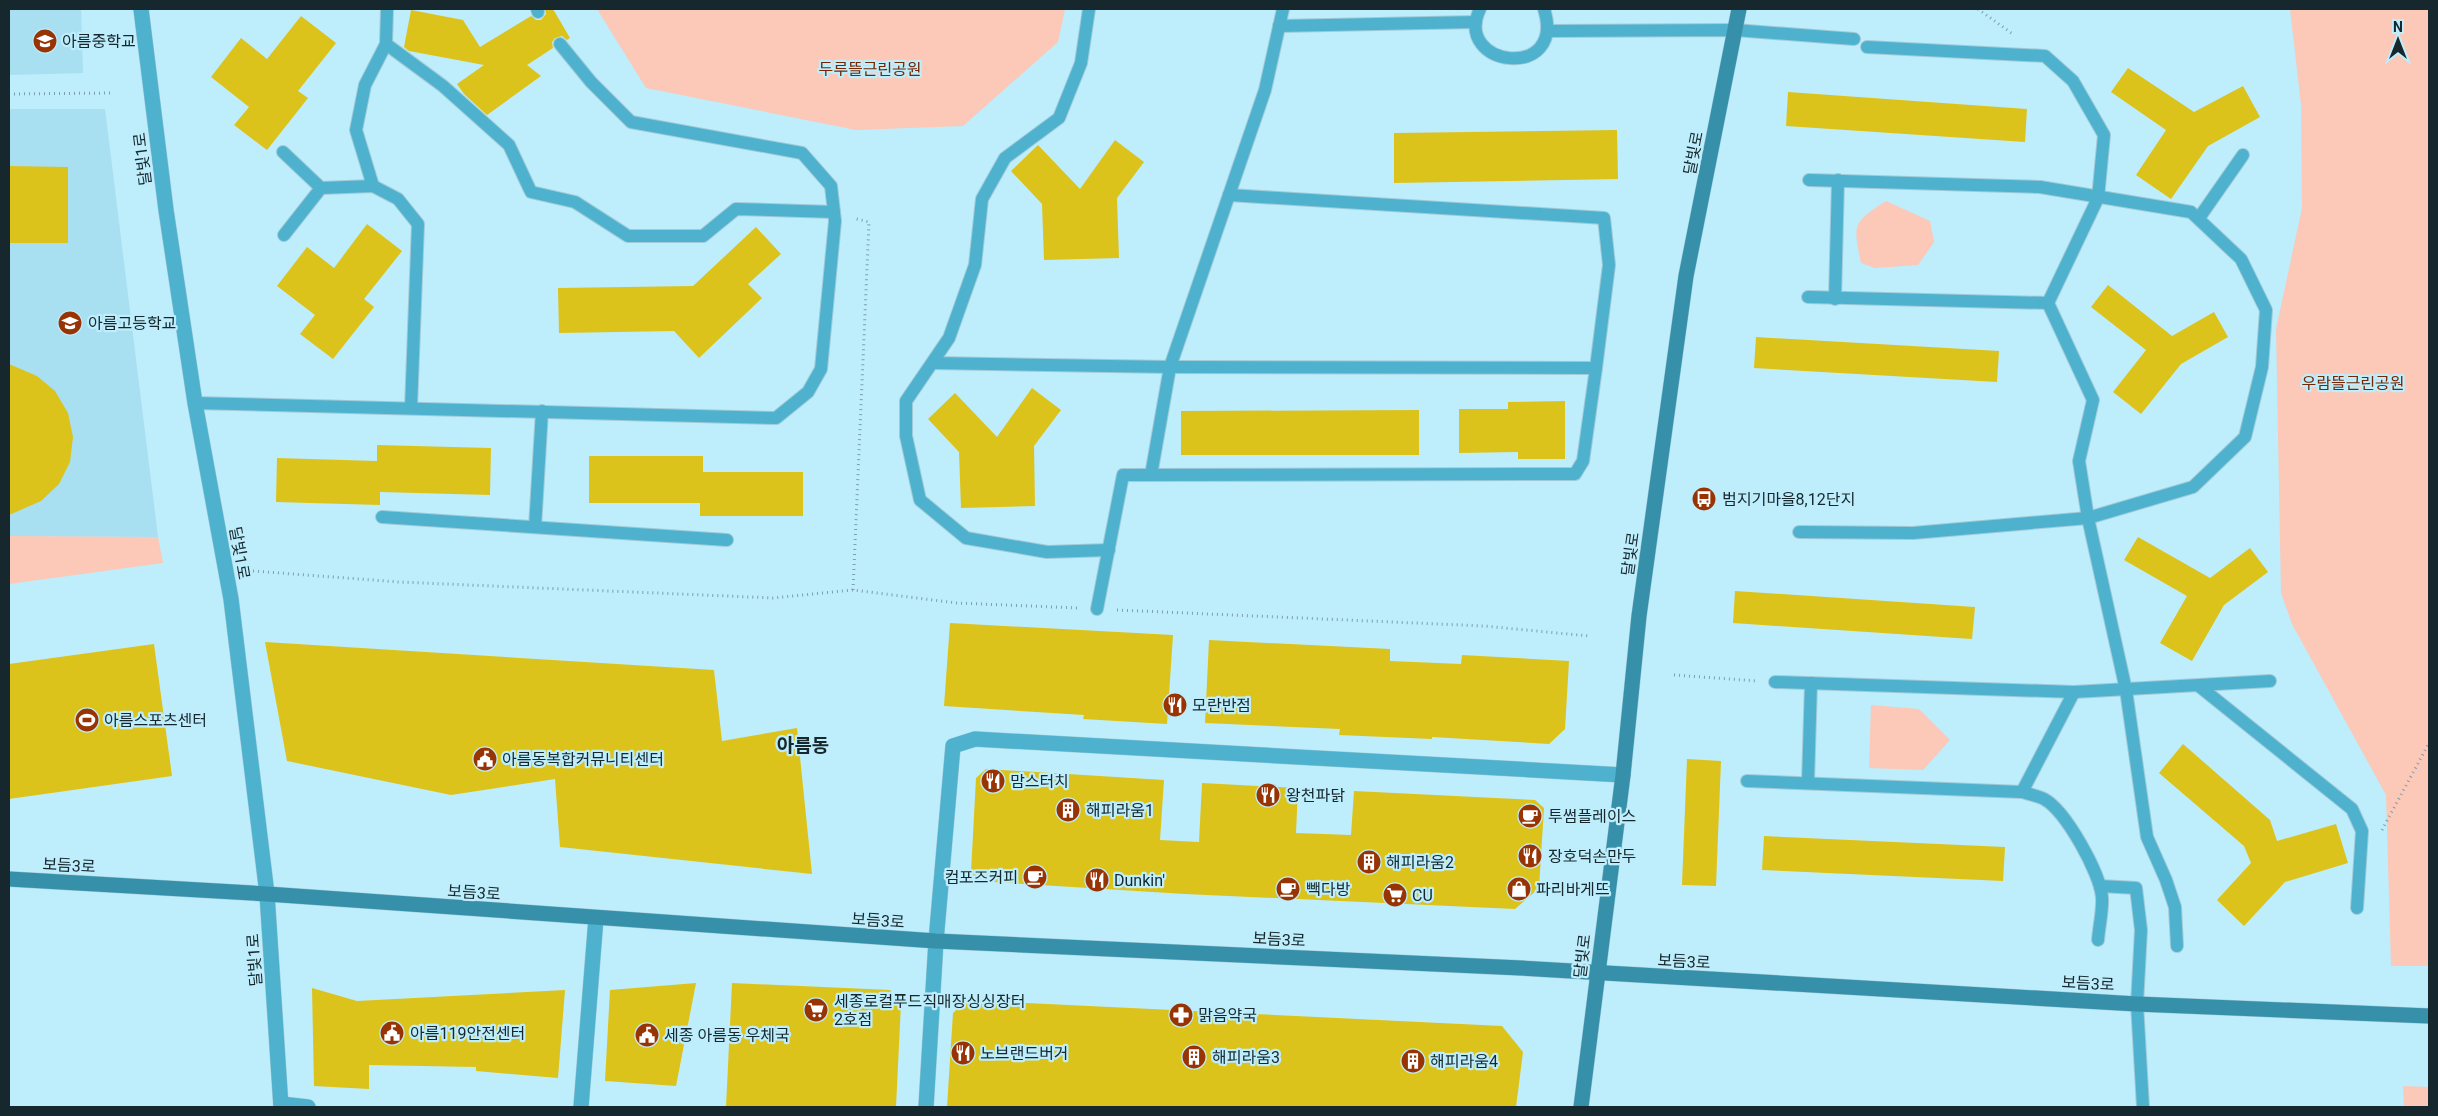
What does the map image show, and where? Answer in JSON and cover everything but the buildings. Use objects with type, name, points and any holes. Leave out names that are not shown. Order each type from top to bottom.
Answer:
[{"type":"street","name":"달빛1로","points":[[141,9],[166,210],[195,403],[231,600],[267,894],[281,1106]]},
{"type":"street","name":"달빛로","points":[[1581,1107],[1622,775],[1639,616],[1686,276],[1740,9]]},
{"type":"street","points":[[926,1107],[936,941],[953,746],[975,739],[1622,775]]},
{"type":"street","name":"보듬3로","points":[[9,880],[267,894],[936,941],[1521,968],[1597,974],[2138,1004],[2429,1016]]},
{"type":"street","points":[[582,1107],[596,918]]},
{"type":"street","points":[[281,1106],[308,1107]]},
{"type":"lane","points":[[373,186],[356,130],[365,85],[386,44],[387,9]]},
{"type":"lane","points":[[1089,9],[1081,63],[1059,118],[1005,158],[982,199],[975,265],[949,338],[906,401],[906,436],[920,500],[966,538],[1047,552],[1108,550]]},
{"type":"lane","points":[[1151,475],[1170,367],[1265,90],[1284,9]]},
{"type":"lane","points":[[1480,9],[1476,22],[1478,34],[1483,44],[1501,58],[1513,59],[1525,57],[1535,51],[1543,42],[1547,31],[1547,19],[1544,9]]},
{"type":"lane","points":[[1279,26],[1476,22]]},
{"type":"lane","points":[[1547,31],[1735,30],[1854,39]]},
{"type":"lane","points":[[386,44],[443,86],[509,145],[531,192],[575,202],[628,236],[703,236],[736,209],[834,212]]},
{"type":"lane","points":[[195,403],[776,418],[808,392],[821,368],[835,221],[831,186],[802,154],[631,122],[592,82],[560,44]]},
{"type":"lane","points":[[1867,47],[2045,56],[2073,81],[2104,135],[2098,198],[2048,303]]},
{"type":"lane","points":[[283,152],[321,188],[373,186],[398,199],[418,224],[411,408]]},
{"type":"lane","points":[[2199,218],[2243,155]]},
{"type":"lane","points":[[1798,532],[1914,533],[2088,518],[2193,487],[2245,437],[2262,367],[2266,310],[2241,259],[2191,212],[2040,187],[1809,180]]},
{"type":"lane","points":[[1835,299],[1838,180]]},
{"type":"lane","points":[[284,235],[321,188]]},
{"type":"lane","points":[[1097,609],[1123,475],[1575,474],[1583,461],[1609,265],[1604,218],[1229,195]]},
{"type":"lane","points":[[1808,297],[2048,303]]},
{"type":"lane","points":[[2048,303],[2093,400],[2079,461],[2088,518],[2126,690],[2147,837],[2166,880],[2175,907],[2177,946]]},
{"type":"lane","points":[[933,363],[1170,367],[1596,368]]},
{"type":"lane","points":[[535,527],[542,411]]},
{"type":"lane","points":[[382,517],[728,540]]},
{"type":"lane","points":[[1775,682],[2074,692],[2270,681]]},
{"type":"lane","points":[[1808,782],[1811,683]]},
{"type":"lane","points":[[2199,686],[2352,808],[2362,831],[2357,908]]},
{"type":"lane","points":[[2022,792],[2074,692]]},
{"type":"lane","points":[[1747,781],[2022,792],[2045,799],[2056,809],[2080,844],[2097,874],[2102,898],[2098,940]]},
{"type":"lane","points":[[2100,886],[2136,888],[2141,930],[2138,1004],[2143,1107]]},
{"type":"path","points":[[1978,9],[2016,36],[2029,54]]},
{"type":"path","points":[[9,94],[114,93]]},
{"type":"path","points":[[853,590],[869,222]]},
{"type":"path","points":[[253,571],[398,582],[773,598],[853,590],[957,603],[1484,626],[1589,636]]},
{"type":"path","points":[[1674,675],[1775,682]]},
{"type":"path","points":[[2362,831],[2381,831],[2429,743]]},
{"type":"shaded area","name":"아름중학교","points":[[9,9],[81,9],[83,73],[9,75]]},
{"type":"shaded area","name":"아름고등학교","points":[[9,109],[105,109],[158,537],[9,536]]},
{"type":"green space","name":"두루뜰근린공원","points":[[597,9],[1065,9],[1058,42],[963,126],[856,130],[646,88]]},
{"type":"green space","name":"우람뜰근린공원","points":[[2290,9],[2429,9],[2429,966],[2391,966],[2386,795],[2292,624],[2281,593],[2276,329],[2302,208],[2301,105]]},
{"type":"green space","points":[[1886,201],[1930,221],[1934,242],[1918,265],[1875,268],[1861,263],[1856,232],[1858,226],[1867,214]]},
{"type":"green space","points":[[9,536],[158,537],[163,563],[9,584]]},
{"type":"green space","points":[[1871,705],[1919,709],[1950,740],[1923,770],[1869,768]]},
{"type":"green space","points":[[2403,1086],[2429,1087],[2429,1107],[2404,1107]]},
{"type":"place","name":"아름중학교","points":[[45,41]]},
{"type":"place","name":"아름고등학교","points":[[70,323]]},
{"type":"place","name":"범지기마을8,12단지","points":[[1704,499]]},
{"type":"place","name":"모란반점","points":[[1175,705]]},
{"type":"place","name":"아름스포츠센터","points":[[87,720]]},
{"type":"place","name":"아름동복합커뮤니티센터","points":[[485,759]]},
{"type":"place","name":"맘스터치","points":[[993,781]]},
{"type":"place","name":"왕천파닭","points":[[1268,795]]},
{"type":"place","name":"해피라움1","points":[[1068,810]]},
{"type":"place","name":"투썸플레이스","points":[[1530,816]]},
{"type":"place","name":"장호덕손만두","points":[[1530,856]]},
{"type":"place","name":"해피라움2","points":[[1369,862]]},
{"type":"place","name":"컴포즈커피","points":[[1035,877]]},
{"type":"place","name":"Dunkin'","points":[[1097,880]]},
{"type":"place","name":"빽다방","points":[[1288,889]]},
{"type":"place","name":"파리바게뜨","points":[[1519,889]]},
{"type":"place","name":"CU","points":[[1395,895]]},
{"type":"place","name":"세종로컬푸드직매장싱싱장터 2호점","points":[[816,1010]]},
{"type":"place","name":"맑음약국","points":[[1181,1015]]},
{"type":"place","name":"아름119안전센터","points":[[392,1033]]},
{"type":"place","name":"세종 아름동 우체국","points":[[647,1035]]},
{"type":"place","name":"노브랜드버거","points":[[963,1053]]},
{"type":"place","name":"해피라움3","points":[[1194,1057]]},
{"type":"place","name":"해피라움4","points":[[1413,1061]]},
{"type":"district","name":"아름동","points":[[803,745]]}]
